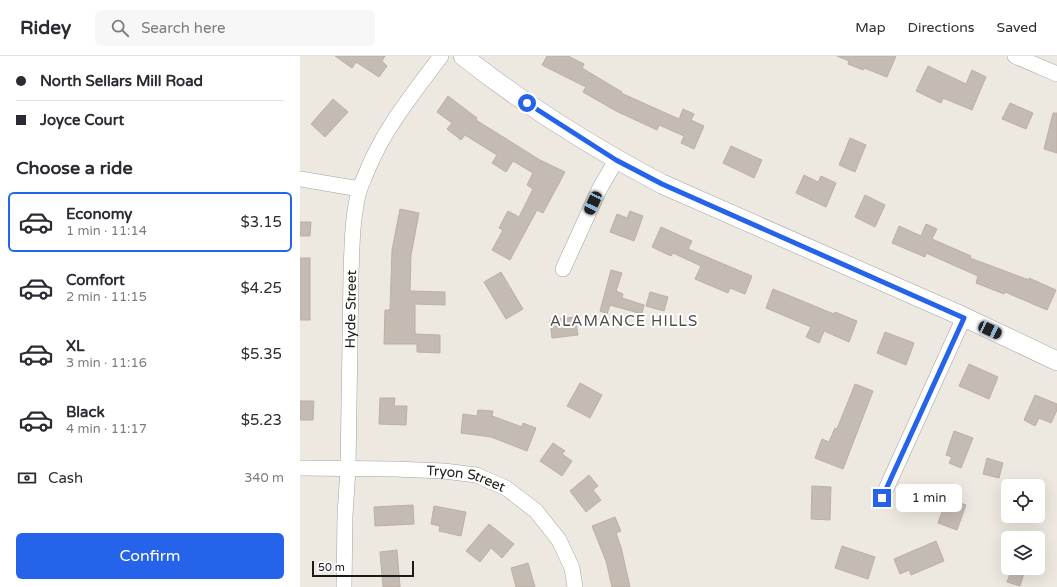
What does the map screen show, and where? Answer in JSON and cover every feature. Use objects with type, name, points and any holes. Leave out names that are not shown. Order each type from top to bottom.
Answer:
[{"type":"street","name":"Hyde Street","points":[[344,587],[345,515],[348,469],[352,244],[355,212],[360,190],[373,158],[391,124],[441,56]]},
{"type":"street","points":[[463,56],[538,111],[616,160],[662,184],[964,318],[1057,361]]},
{"type":"street","points":[[1016,56],[1057,74]]},
{"type":"street","points":[[563,269],[599,190],[616,160]]},
{"type":"street","points":[[300,179],[360,190]]},
{"type":"street","points":[[882,498],[964,318]]},
{"type":"street","name":"Tryon Street","points":[[300,468],[394,469],[444,471],[476,475],[506,488],[536,511],[559,540],[572,568],[575,587]]},
{"type":"building","points":[[335,56],[385,56],[382,61],[387,66],[379,77],[356,62],[352,68]]},
{"type":"building","points":[[547,56],[568,56],[584,64],[582,68],[622,92],[621,93],[679,119],[683,109],[694,114],[691,120],[704,126],[694,149],[681,143],[684,136],[659,125],[657,130],[616,111],[583,92],[586,87],[542,65]]},
{"type":"building","points":[[837,56],[896,56],[887,77],[864,68],[863,70],[848,64],[849,61]]},
{"type":"building","points":[[928,66],[966,84],[972,70],[986,77],[972,110],[943,98],[941,103],[916,91]]},
{"type":"building","points":[[448,96],[477,118],[476,120],[540,160],[565,172],[543,213],[537,210],[510,260],[492,250],[503,230],[499,228],[508,211],[519,217],[533,189],[527,185],[533,173],[513,161],[506,172],[492,163],[497,155],[465,135],[461,140],[447,129],[452,123],[437,112]]},
{"type":"building","points":[[333,99],[348,112],[325,137],[311,124]]},
{"type":"building","points":[[1010,103],[1033,113],[1026,129],[1002,119]]},
{"type":"building","points":[[1053,113],[1057,113],[1057,153],[1044,149]]},
{"type":"building","points":[[850,138],[866,145],[855,172],[839,165]]},
{"type":"building","points":[[731,146],[762,160],[754,178],[723,163]]},
{"type":"building","points":[[804,175],[818,182],[821,176],[836,183],[826,207],[796,193]]},
{"type":"building","points":[[865,195],[885,205],[875,227],[855,217]]},
{"type":"building","points":[[400,209],[419,213],[411,255],[410,291],[445,292],[445,305],[415,304],[415,334],[440,335],[440,353],[417,352],[417,344],[384,344],[385,310],[390,310],[392,250]]},
{"type":"building","points":[[630,211],[643,216],[634,241],[610,232],[617,214],[627,218]]},
{"type":"building","points":[[300,222],[311,222],[310,236],[300,236]]},
{"type":"building","points":[[926,224],[937,229],[932,239],[971,256],[970,258],[1029,280],[1029,278],[1056,290],[1047,310],[1005,292],[1004,294],[976,283],[978,276],[926,253],[925,257],[892,243],[899,226],[921,236]]},
{"type":"building","points":[[661,227],[692,241],[688,249],[752,276],[745,294],[730,288],[728,293],[695,279],[701,266],[673,253],[671,256],[652,247]]},
{"type":"building","points":[[300,258],[310,258],[310,320],[300,320]]},
{"type":"building","points":[[611,270],[622,273],[616,291],[623,294],[622,298],[644,305],[642,314],[610,305],[607,314],[600,311]]},
{"type":"building","points":[[501,272],[523,309],[506,319],[484,282]]},
{"type":"building","points":[[773,289],[834,314],[835,312],[857,321],[849,342],[824,331],[819,343],[806,337],[811,327],[766,308]]},
{"type":"building","points":[[650,292],[668,297],[664,311],[646,306]]},
{"type":"building","points":[[575,317],[578,335],[552,338],[550,320]]},
{"type":"building","points":[[885,332],[914,343],[906,365],[877,353]]},
{"type":"building","points":[[969,364],[998,377],[989,399],[959,386]]},
{"type":"building","points":[[580,383],[602,395],[590,418],[567,406]]},
{"type":"building","points":[[855,384],[873,391],[843,469],[815,458],[822,439],[829,442],[835,428],[837,429]]},
{"type":"building","points":[[1035,395],[1057,404],[1057,410],[1051,423],[1039,418],[1035,426],[1024,420]]},
{"type":"building","points":[[380,398],[395,398],[394,406],[407,406],[406,425],[379,424]]},
{"type":"building","points":[[300,401],[314,401],[313,420],[300,420]]},
{"type":"building","points":[[478,410],[493,411],[492,416],[522,427],[523,423],[536,428],[527,451],[491,437],[461,433],[463,414],[477,416]]},
{"type":"building","points":[[954,431],[973,438],[961,468],[949,463],[952,457],[946,455]]},
{"type":"building","points":[[553,443],[565,451],[562,454],[572,461],[562,476],[540,461]]},
{"type":"building","points":[[987,458],[1003,463],[999,478],[983,474]]},
{"type":"building","points":[[589,475],[598,486],[593,490],[601,500],[586,512],[570,491]]},
{"type":"building","points":[[812,486],[831,487],[830,520],[811,519]]},
{"type":"building","points":[[947,498],[966,505],[957,530],[938,523]]},
{"type":"building","points":[[413,505],[414,524],[375,526],[374,507]]},
{"type":"building","points":[[434,506],[466,512],[461,536],[439,531],[440,526],[431,524]]},
{"type":"building","points":[[615,517],[621,531],[616,533],[621,547],[630,587],[612,587],[606,561],[592,526]]},
{"type":"building","points":[[489,524],[514,544],[502,558],[491,548],[480,562],[466,551]]},
{"type":"building","points":[[936,541],[944,561],[911,575],[909,570],[900,574],[894,559]]},
{"type":"building","points":[[842,546],[875,557],[868,579],[835,568]]},
{"type":"building","points":[[397,550],[400,587],[383,587],[380,552]]},
{"type":"building","points":[[528,563],[535,587],[516,587],[511,568]]},
{"type":"building","points":[[1010,575],[1023,575],[1020,586],[1007,582]]},
{"type":"district","name":"ALAMANCE HILLS","points":[[624,321]]},
{"type":"route","points":[[527,103],[616,160],[662,184],[964,318],[882,498]]}]
